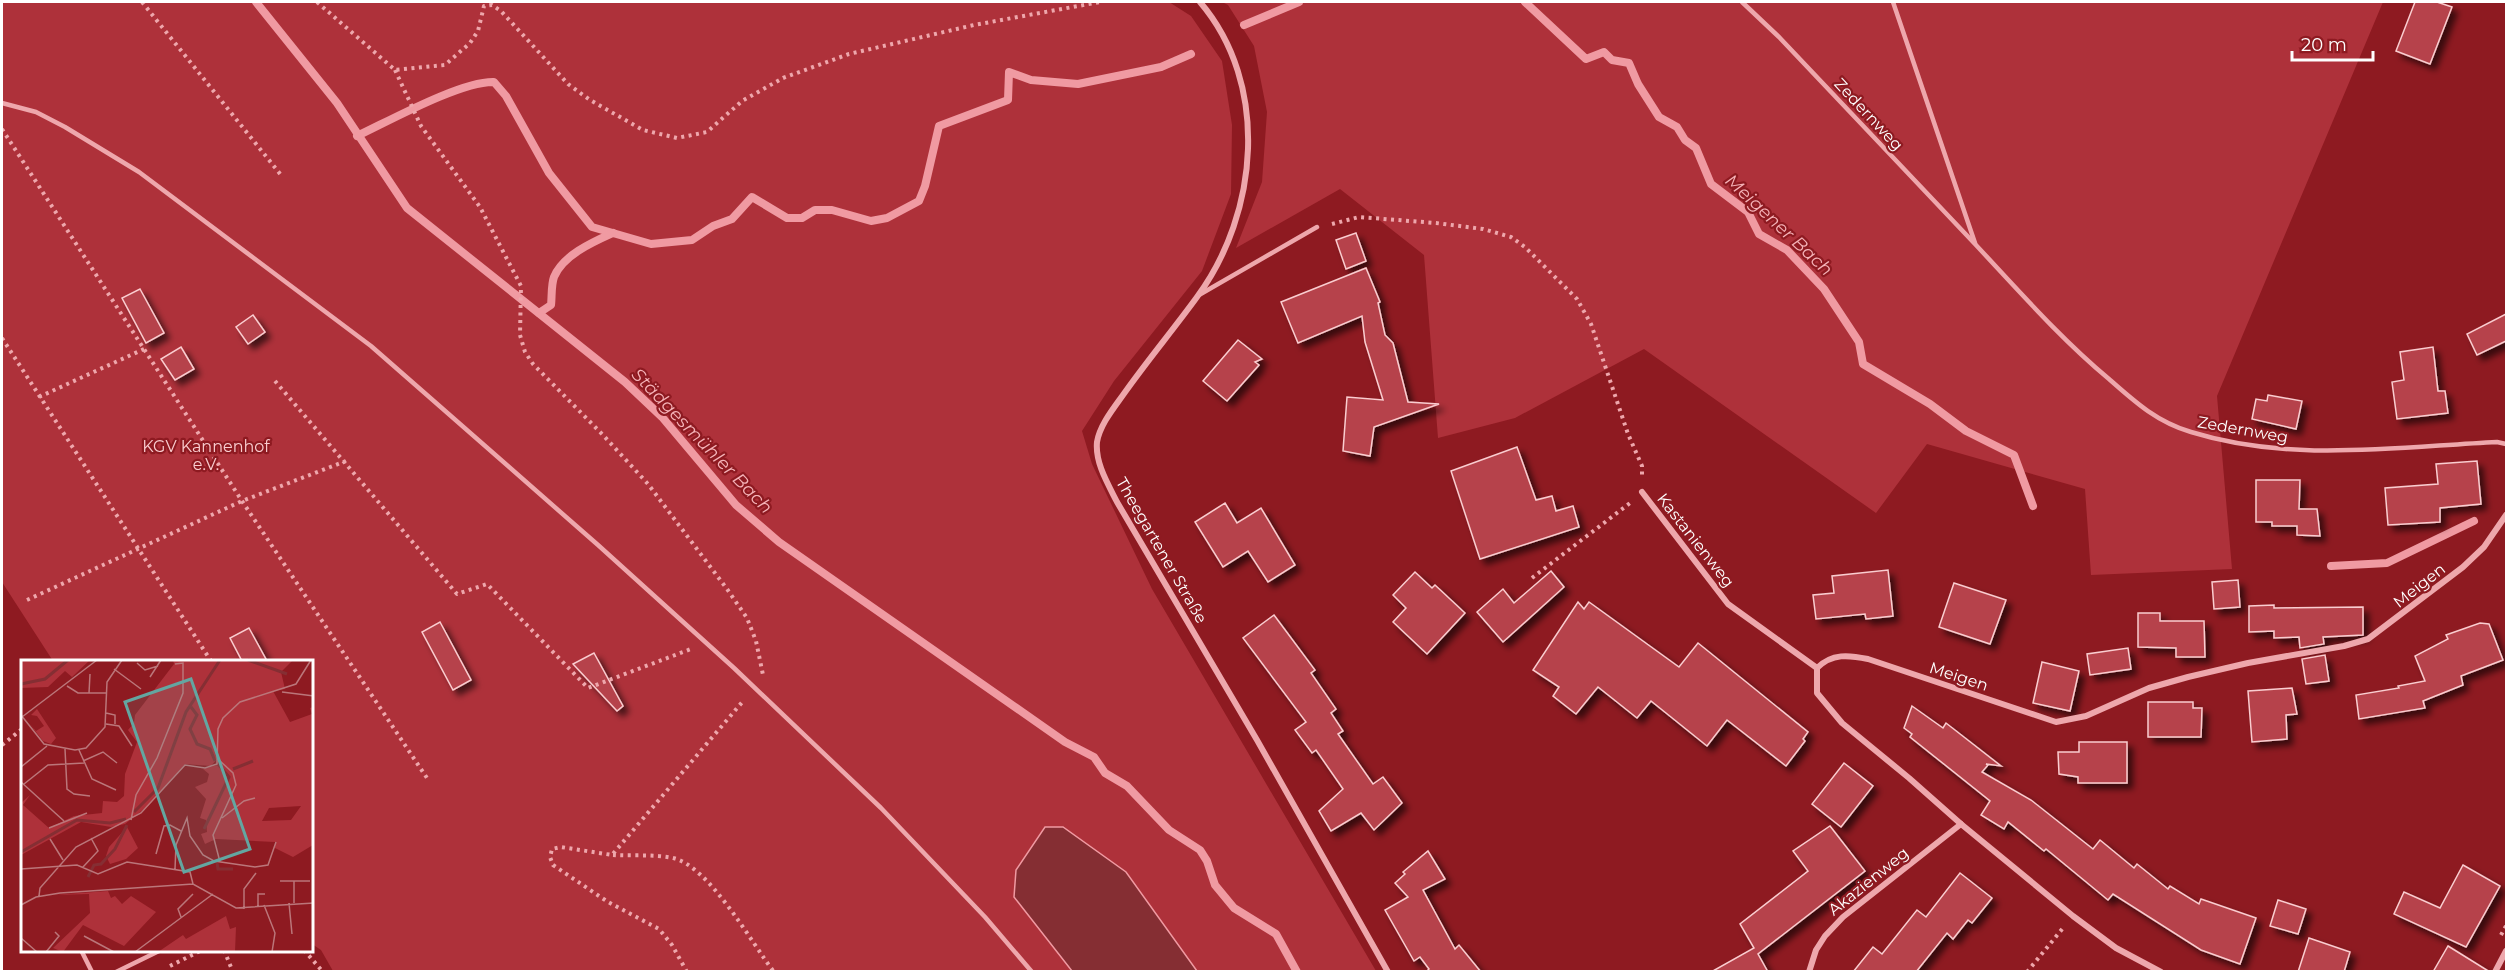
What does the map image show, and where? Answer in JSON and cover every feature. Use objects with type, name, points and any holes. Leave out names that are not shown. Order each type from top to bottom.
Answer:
[{"type":"street","name":"Theegartener Straße","points":[[1200,2],[1229,44],[1244,94],[1248,126],[1245,184],[1228,243],[1198,295],[1150,356],[1106,420],[1097,441],[1100,463],[1117,502],[1257,740],[1388,972]]},
{"type":"street","name":"Kastanienweg","points":[[1642,492],[1728,604],[1817,668]]},
{"type":"street","name":"Meigen","points":[[1817,668],[1824,661],[1837,655],[1868,658],[2056,723],[2068,721],[2093,713],[2149,688],[2188,677],[2247,663],[2344,646],[2368,639],[2463,567],[2484,548],[2506,515]]},
{"type":"street","points":[[1817,668],[1816,693],[1842,723],[1960,824],[2073,916],[2116,948],[2161,972]]},
{"type":"street","name":"Akazienweg","points":[[1809,972],[1816,950],[1825,936],[1843,917],[1960,824]]},
{"type":"street","points":[[2495,972],[2506,951]]},
{"type":"lane","name":"Zedernweg","points":[[1742,2],[1779,37],[2069,346],[2150,414],[2190,432],[2237,443],[2290,450],[2368,451],[2435,445],[2497,442],[2506,444]]},
{"type":"lane","name":"Zedernweg","points":[[1893,2],[1976,246]]},
{"type":"lane","points":[[2,103],[36,112],[139,172],[371,346],[598,545],[881,808],[985,917],[1032,972]]},
{"type":"lane","points":[[1198,295],[1317,227]]},
{"type":"lane","points":[[82,952],[92,972]]},
{"type":"lane","points":[[116,972],[158,952]]},
{"type":"path","points":[[142,2],[281,176]]},
{"type":"path","points":[[317,2],[395,70],[421,126],[480,207],[521,286],[519,322],[525,352],[533,364],[648,484],[728,589],[747,618],[756,641],[764,673],[754,689],[612,855]]},
{"type":"path","points":[[395,70],[445,64],[470,43],[478,31],[484,6],[492,5],[501,11],[568,84],[590,100],[643,130],[677,138],[691,137],[707,132],[742,101],[761,89],[813,66],[849,54],[925,36],[1100,2]]},
{"type":"path","points":[[2,129],[242,501],[427,778]]},
{"type":"path","points":[[1317,227],[1359,217],[1483,229],[1511,237],[1525,247],[1577,299],[1591,324],[1628,434],[1642,466],[1642,492],[1620,513],[1532,578]]},
{"type":"path","points":[[2,338],[210,660]]},
{"type":"path","points":[[39,397],[144,349]]},
{"type":"path","points":[[275,381],[346,461],[457,594],[487,584],[588,688],[705,643]]},
{"type":"path","points":[[27,600],[242,501],[346,461]]},
{"type":"path","points":[[2,745],[21,730]]},
{"type":"path","points":[[687,972],[672,945],[659,929],[608,902],[554,865],[550,857],[552,849],[561,847],[612,855],[676,859],[693,868],[726,903],[774,972]]},
{"type":"path","points":[[2027,972],[2073,916]]},
{"type":"path","points":[[166,967],[200,952]]},
{"type":"path","points":[[224,952],[232,972]]},
{"type":"path","points":[[305,952],[323,972]]},
{"type":"green space","name":"KGV Kannenhof e.V.","points":[[2,2],[1169,2],[1191,16],[1222,61],[1232,125],[1231,194],[1202,271],[1114,381],[1082,431],[1092,464],[1152,589],[1376,971],[333,971],[321,950],[314,945],[314,660],[52,660],[2,582]]},
{"type":"green space","points":[[1222,2],[2383,2],[2217,396],[2232,569],[2091,575],[2085,489],[1927,444],[1876,513],[1644,349],[1515,418],[1438,438],[1424,255],[1340,189],[1236,248],[1262,182],[1267,112],[1254,46],[1228,5]]},
{"type":"shaded area","points":[[1045,827],[1063,827],[1126,872],[1197,971],[1072,971],[1014,897],[1016,870]]},
{"type":"building","points":[[2415,2],[2437,2],[2452,7],[2430,64],[2396,51]]},
{"type":"building","points":[[1356,233],[1366,261],[1346,269],[1336,240]]},
{"type":"building","points":[[1366,268],[1380,302],[1378,303],[1385,335],[1393,343],[1408,402],[1439,404],[1374,427],[1370,456],[1343,451],[1347,397],[1383,400],[1365,342],[1362,316],[1298,343],[1281,302]]},
{"type":"building","points":[[140,289],[164,333],[146,343],[122,298]]},
{"type":"building","points":[[2506,314],[2506,341],[2477,355],[2467,334]]},
{"type":"building","points":[[253,315],[265,332],[248,344],[236,327]]},
{"type":"building","points":[[1238,340],[1262,359],[1255,362],[1259,365],[1227,401],[1203,381]]},
{"type":"building","points":[[181,347],[194,369],[175,380],[161,359]]},
{"type":"building","points":[[2433,347],[2438,391],[2445,391],[2448,413],[2397,419],[2392,382],[2404,380],[2400,352]]},
{"type":"building","points":[[2268,395],[2302,401],[2296,429],[2252,419],[2256,399],[2267,401]]},
{"type":"building","points":[[1517,447],[1536,500],[1552,496],[1556,511],[1573,506],[1579,527],[1480,559],[1451,471]]},
{"type":"building","points":[[2477,461],[2481,504],[2440,508],[2440,522],[2388,525],[2385,488],[2438,484],[2436,464]]},
{"type":"building","points":[[2256,480],[2300,480],[2299,509],[2317,509],[2320,536],[2297,535],[2297,526],[2272,526],[2272,522],[2256,522]]},
{"type":"building","points":[[1225,503],[1237,523],[1261,508],[1295,565],[1268,582],[1248,551],[1223,567],[1195,522]]},
{"type":"building","points":[[1888,570],[1893,616],[1866,619],[1865,614],[1816,619],[1813,595],[1834,593],[1832,576]]},
{"type":"building","points":[[1551,571],[1564,587],[1503,642],[1477,612],[1503,589],[1514,603]]},
{"type":"building","points":[[1415,572],[1432,588],[1435,585],[1465,613],[1427,654],[1393,622],[1406,608],[1393,595]]},
{"type":"building","points":[[2238,580],[2240,607],[2214,609],[2212,582]]},
{"type":"building","points":[[1954,583],[2006,600],[1990,644],[1939,627]]},
{"type":"building","points":[[1578,602],[1584,609],[1589,602],[1679,667],[1698,643],[1808,732],[1803,739],[1805,741],[1786,766],[1727,720],[1707,746],[1651,701],[1637,718],[1598,687],[1576,714],[1553,696],[1559,687],[1533,670]]},
{"type":"building","points":[[2274,605],[2274,608],[2363,607],[2363,635],[2323,637],[2324,644],[2300,648],[2299,637],[2274,638],[2274,631],[2249,632],[2249,606]]},
{"type":"building","points":[[2138,613],[2160,613],[2160,621],[2204,621],[2205,657],[2176,657],[2176,648],[2138,647]]},
{"type":"building","points":[[1274,615],[1315,670],[1311,673],[1336,709],[1331,713],[1343,731],[1338,734],[1373,784],[1383,777],[1402,803],[1374,830],[1361,813],[1331,831],[1319,811],[1343,789],[1316,750],[1312,753],[1295,730],[1306,722],[1243,638]]},
{"type":"building","points":[[440,622],[471,680],[453,690],[422,632]]},
{"type":"building","points":[[2480,623],[2489,624],[2503,660],[2461,676],[2463,685],[2423,701],[2425,708],[2359,719],[2356,695],[2425,681],[2415,656],[2448,639],[2446,635]]},
{"type":"building","points":[[249,628],[266,660],[241,660],[230,638]]},
{"type":"building","points":[[2128,648],[2131,669],[2090,675],[2087,654]]},
{"type":"building","points":[[594,653],[623,706],[617,711],[573,664]]},
{"type":"building","points":[[2325,655],[2329,681],[2306,684],[2302,659]]},
{"type":"building","points":[[2042,662],[2079,671],[2070,711],[2033,703]]},
{"type":"building","points":[[2292,688],[2297,714],[2286,715],[2287,739],[2252,742],[2248,691]]},
{"type":"building","points":[[2148,702],[2193,702],[2193,708],[2202,708],[2201,737],[2148,737]]},
{"type":"building","points":[[1912,706],[1943,728],[1946,723],[2001,766],[1986,764],[1988,765],[1982,772],[2031,800],[2093,849],[2100,840],[2134,868],[2137,864],[2168,889],[2170,886],[2199,904],[2201,899],[2256,918],[2240,964],[2201,950],[2113,894],[2108,900],[2046,849],[2044,851],[2008,822],[2004,829],[1981,815],[1990,801],[1910,737],[1912,734],[1904,728]]},
{"type":"building","points":[[2079,742],[2127,742],[2127,783],[2078,783],[2078,777],[2059,774],[2058,752],[2079,752]]},
{"type":"building","points":[[1844,763],[1873,786],[1841,827],[1812,804]]},
{"type":"building","points":[[1830,826],[1865,871],[1758,954],[1768,972],[1711,972],[1754,948],[1740,924],[1808,871],[1793,851]]},
{"type":"building","points":[[1428,851],[1445,879],[1423,890],[1455,949],[1459,945],[1481,972],[1426,972],[1429,969],[1420,957],[1414,961],[1385,910],[1408,897],[1395,883],[1405,874],[1403,872]]},
{"type":"building","points":[[2463,865],[2500,886],[2466,947],[2394,914],[2404,892],[2440,908]]},
{"type":"building","points":[[1960,873],[1992,898],[1972,923],[1968,920],[1953,939],[1947,933],[1916,972],[1853,972],[1873,947],[1882,954],[1917,910],[1926,917]]},
{"type":"building","points":[[2278,900],[2306,909],[2298,934],[2270,926]]},
{"type":"building","points":[[2309,938],[2350,952],[2344,972],[2298,972]]},
{"type":"building","points":[[2448,946],[2490,972],[2433,972]]},
{"type":"waterway","name":"Städgesmühler Bach","points":[[256,2],[337,103],[407,208],[625,382],[662,417],[736,505],[779,542],[1065,742],[1094,757],[1105,773],[1127,786],[1169,830],[1200,850],[1207,861],[1215,885],[1234,908],[1276,934],[1297,972]]},
{"type":"waterway","name":"Meigener Bach","points":[[1244,25],[1299,2]]},
{"type":"waterway","name":"Meigener Bach","points":[[1525,2],[1586,59],[1604,52],[1612,60],[1629,63],[1638,84],[1659,117],[1677,127],[1685,140],[1696,148],[1711,184],[1748,212],[1759,234],[1787,250],[1824,289],[1859,342],[1863,364],[1930,404],[1966,431],[2014,455],[2033,506]]},
{"type":"waterway","name":"Meigener Bach","points":[[357,136],[445,95],[480,83],[494,82],[506,96],[549,173],[592,227],[651,244],[692,240],[713,226],[732,219],[752,197],[787,218],[802,218],[815,210],[832,210],[871,221],[887,218],[919,201],[925,186],[939,126],[1008,100],[1009,72],[1031,80],[1078,84],[1161,67],[1191,54]]},
{"type":"waterway","points":[[539,313],[551,305],[554,277],[564,262],[579,250],[613,233]]},
{"type":"waterway","name":"Meigener Bach","points":[[2331,566],[2387,563],[2474,521]]}]
